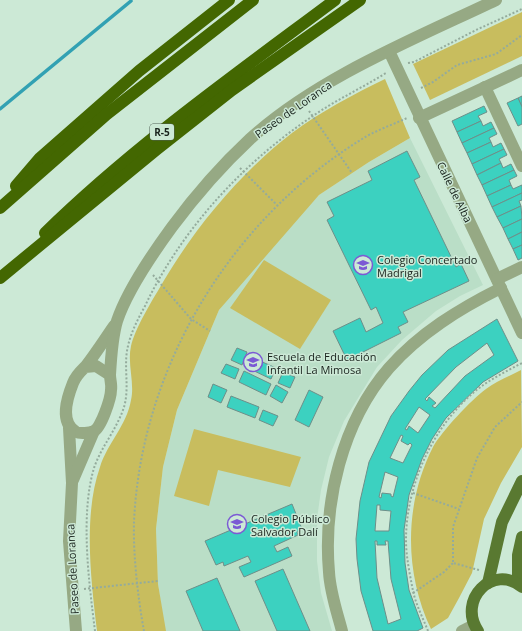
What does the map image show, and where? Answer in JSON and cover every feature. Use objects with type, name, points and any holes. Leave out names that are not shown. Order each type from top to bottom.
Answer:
[{"type":"highway","points":[[0,204],[40,158],[139,71],[229,0]]},
{"type":"highway","points":[[0,208],[107,114],[253,0]]},
{"type":"highway","name":"R-5","points":[[0,278],[66,213],[151,140],[335,0]]},
{"type":"highway","points":[[0,278],[157,149],[232,90],[360,0]]},
{"type":"main road","points":[[488,583],[502,522],[522,481]]},
{"type":"main road","points":[[476,628],[471,616],[472,602],[480,588],[488,583],[498,580],[508,580],[520,585],[518,555],[522,537]]},
{"type":"street","name":"Paseo de Loranca","points":[[85,367],[117,322],[146,266],[161,242],[190,203],[251,139],[297,104],[339,77],[389,51],[496,0]]},
{"type":"street","name":"Calle de Alba","points":[[389,51],[418,116],[522,333]]},
{"type":"street","points":[[418,116],[522,70]]},
{"type":"street","points":[[484,87],[518,146],[522,166]]},
{"type":"street","points":[[342,631],[331,589],[329,571],[329,520],[343,450],[359,412],[389,368],[431,329],[522,267]]},
{"type":"street","name":"Paseo de Loranca","points":[[110,375],[112,346],[117,322]]},
{"type":"street","points":[[96,366],[110,375],[112,389],[109,402],[98,428],[94,432],[79,434],[69,428],[66,422],[66,410],[73,382],[78,372],[85,367],[96,366]]},
{"type":"street","name":"Paseo de Loranca","points":[[69,428],[72,483],[69,541],[76,631]]},
{"type":"street","name":"Paseo de Loranca","points":[[72,483],[94,432]]},
{"type":"street","points":[[462,631],[476,628]]},
{"type":"path","points":[[95,631],[89,588],[86,525],[91,482],[98,457],[114,431],[124,405],[128,378],[126,364],[127,347],[158,280],[207,212],[244,172],[277,142],[312,116],[397,66],[414,62],[476,30],[522,9]]},
{"type":"path","points":[[420,88],[433,82],[457,65],[496,54],[522,35]]},
{"type":"path","points":[[310,111],[352,173]]},
{"type":"path","points":[[144,631],[138,583],[134,523],[140,467],[149,420],[168,368],[196,309],[241,247],[277,205],[325,164],[368,136],[418,116]]},
{"type":"path","points":[[240,168],[277,205]]},
{"type":"path","points":[[146,266],[191,319],[210,331]]},
{"type":"path","points":[[428,631],[413,593],[406,542],[407,517],[412,493],[419,472],[441,428],[472,393],[491,379],[522,363]]},
{"type":"path","points":[[413,593],[444,572],[453,563],[453,527],[477,458],[495,427],[522,402]]},
{"type":"path","points":[[412,493],[459,509]]},
{"type":"path","points":[[453,563],[479,570],[481,563]]},
{"type":"path","points":[[72,591],[158,581]]},
{"type":"shaded area","points":[[522,12],[522,56],[430,100],[413,64]]},
{"type":"shaded area","points":[[385,79],[410,138],[369,162],[319,195],[219,310],[177,410],[163,467],[156,529],[158,584],[166,631],[97,631],[90,548],[92,506],[95,486],[103,459],[129,409],[132,394],[130,360],[131,346],[143,317],[186,246],[235,185],[272,149],[303,125],[337,104]]},
{"type":"shaded area","points":[[410,138],[483,285],[460,296],[436,311],[402,340],[377,367],[344,421],[329,457],[321,490],[317,519],[317,561],[321,593],[332,631],[165,631],[158,584],[156,529],[163,467],[177,410],[219,310],[270,244],[319,195],[369,162]]},
{"type":"shaded area","points":[[264,260],[331,300],[300,349],[230,308]]},
{"type":"shaded area","points":[[521,370],[522,447],[501,483],[484,519],[472,573],[448,618],[431,629],[422,607],[412,561],[411,538],[413,515],[423,469],[437,440],[465,408],[490,386]]},
{"type":"shaded area","points":[[194,429],[301,457],[290,487],[218,470],[209,506],[174,496]]},
{"type":"building","points":[[522,96],[522,107],[518,98]]},
{"type":"building","points":[[518,98],[522,107],[522,124],[518,126],[507,103]]},
{"type":"building","points":[[484,106],[487,112],[478,116],[481,121],[457,132],[452,121]]},
{"type":"building","points":[[481,121],[483,126],[491,122],[494,128],[462,143],[457,132]]},
{"type":"building","points":[[494,128],[497,134],[489,138],[491,142],[467,153],[462,143]]},
{"type":"building","points":[[491,142],[493,147],[501,143],[504,149],[472,164],[467,153]]},
{"type":"building","points":[[504,149],[507,155],[499,159],[501,163],[477,175],[472,164]]},
{"type":"building","points":[[407,151],[420,177],[414,180],[456,267],[461,264],[469,281],[403,312],[408,322],[398,327],[401,333],[347,360],[333,331],[360,318],[366,332],[383,323],[376,307],[371,310],[327,220],[334,216],[327,202],[372,180],[368,171]]},
{"type":"building","points":[[501,163],[503,168],[511,164],[514,170],[482,185],[477,175]]},
{"type":"building","points":[[514,170],[517,176],[509,180],[511,185],[487,196],[482,185]]},
{"type":"building","points":[[511,185],[513,189],[522,185],[522,193],[492,207],[487,196]]},
{"type":"building","points":[[522,193],[522,200],[519,201],[521,206],[497,217],[492,207]]},
{"type":"building","points":[[521,206],[522,219],[503,228],[497,217]]},
{"type":"building","points":[[522,219],[522,232],[508,239],[503,228]]},
{"type":"building","points":[[522,232],[522,245],[513,249],[508,239]]},
{"type":"building","points":[[522,245],[522,258],[518,260],[513,249]]},
{"type":"building","points":[[497,319],[518,361],[483,382],[446,418],[432,439],[422,459],[409,495],[404,530],[405,563],[409,590],[423,628],[417,631],[373,631],[361,591],[356,539],[360,501],[369,462],[391,416],[422,375],[448,350]],"holes":[[[487,343],[494,355],[465,376],[435,408],[432,406],[436,403],[429,397],[427,401],[425,399],[456,367]],[[419,407],[430,415],[418,433],[409,426],[407,430],[405,429]],[[401,435],[403,436],[401,441],[408,445],[410,443],[412,445],[403,463],[390,458]],[[385,472],[398,477],[393,497],[391,494],[382,493],[381,498],[379,497]],[[377,505],[380,505],[380,510],[391,511],[389,531],[375,531]],[[375,541],[377,541],[377,545],[386,545],[385,541],[388,541],[391,579],[401,619],[388,624],[377,578]]]},
{"type":"building","points":[[237,348],[247,352],[242,365],[231,360]]},
{"type":"building","points":[[251,357],[276,368],[271,379],[246,367]]},
{"type":"building","points":[[226,364],[239,369],[235,379],[221,373]]},
{"type":"building","points":[[244,371],[271,384],[266,395],[239,382]]},
{"type":"building","points":[[283,372],[295,377],[290,388],[278,383]]},
{"type":"building","points":[[213,384],[227,390],[221,403],[208,397]]},
{"type":"building","points":[[276,385],[288,392],[282,403],[270,396]]},
{"type":"building","points":[[309,390],[323,397],[309,427],[295,420]]},
{"type":"building","points":[[231,396],[259,407],[255,418],[227,407]]},
{"type":"building","points":[[263,410],[278,416],[273,426],[259,420]]},
{"type":"building","points":[[292,504],[302,529],[297,532],[298,535],[274,546],[277,552],[288,547],[292,556],[244,577],[239,567],[251,562],[248,556],[224,566],[223,562],[216,565],[205,541]]},
{"type":"building","points":[[283,569],[310,631],[277,631],[255,581]]},
{"type":"building","points":[[217,578],[240,631],[203,631],[186,591]]},
{"type":"waterway","points":[[0,109],[131,1]]},
{"type":"place","name":"Colegio Concertado Madrigal","points":[[363,265]]},
{"type":"place","name":"Escuela de Educación Infantil La Mimosa","points":[[253,362]]},
{"type":"place","name":"Colegio Público Salvador Dalí","points":[[237,524]]}]
